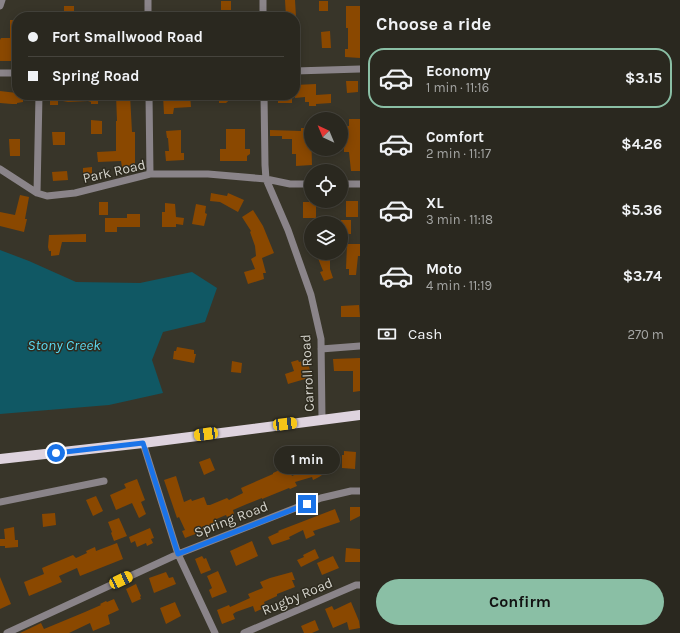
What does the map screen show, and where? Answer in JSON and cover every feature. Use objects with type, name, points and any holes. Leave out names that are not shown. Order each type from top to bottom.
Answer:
[{"type":"main road","points":[[0,459],[143,443],[360,415]]},
{"type":"street","points":[[0,6],[2,0]]},
{"type":"street","points":[[148,0],[148,12]]},
{"type":"street","points":[[263,0],[263,12]]},
{"type":"street","points":[[300,70],[360,69]]},
{"type":"street","points":[[0,73],[12,73]]},
{"type":"street","points":[[38,193],[39,100]]},
{"type":"street","points":[[149,100],[150,174]]},
{"type":"street","name":"Carroll Road","points":[[264,100],[264,165],[266,179],[288,230],[311,295],[321,339],[322,419]]},
{"type":"street","name":"Park Road","points":[[0,170],[38,193],[46,196],[76,193],[150,174],[208,174],[266,179],[290,184],[304,184]]},
{"type":"street","points":[[348,184],[360,184]]},
{"type":"street","points":[[322,349],[360,346]]},
{"type":"street","points":[[143,443],[178,554],[215,633]]},
{"type":"street","points":[[0,502],[104,481]]},
{"type":"street","name":"Spring Road","points":[[7,633],[178,554],[321,498],[351,491],[360,491]]},
{"type":"street","name":"Rugby Road","points":[[244,633],[356,585],[360,585]]},
{"type":"water","name":"Stony Creek","points":[[0,250],[76,282],[140,283],[192,272],[217,288],[205,322],[163,332],[152,360],[163,393],[109,405],[0,414]]},
{"type":"building","points":[[285,0],[295,0],[296,12],[286,12]]},
{"type":"building","points":[[221,1],[231,1],[231,10],[221,10]]},
{"type":"building","points":[[319,1],[328,1],[328,11],[319,11]]},
{"type":"building","points":[[64,6],[74,6],[74,12],[64,12]]},
{"type":"building","points":[[346,6],[360,6],[360,58],[345,57],[345,49],[348,49]]},
{"type":"building","points":[[10,20],[12,20],[11,61],[0,61],[0,40],[1,38],[10,38]]},
{"type":"building","points":[[330,31],[331,48],[322,48],[321,32]]},
{"type":"building","points":[[346,81],[358,81],[358,92],[347,93]]},
{"type":"building","points":[[316,84],[316,95],[331,94],[331,103],[309,106],[309,102],[305,102],[305,97],[300,98],[300,85]]},
{"type":"building","points":[[0,91],[12,92],[12,100],[23,100],[23,102],[17,104],[0,103]]},
{"type":"building","points":[[50,100],[58,100],[58,105],[50,105]]},
{"type":"building","points":[[58,100],[98,100],[98,104],[91,104],[91,102],[88,101],[68,102]]},
{"type":"building","points":[[116,100],[130,100],[132,132],[135,132],[135,167],[122,167],[121,161],[98,162],[97,152],[116,151]]},
{"type":"building","points":[[163,100],[190,100],[191,107],[174,108],[173,114],[164,114]]},
{"type":"building","points":[[219,100],[229,100],[226,103],[219,103]]},
{"type":"building","points":[[278,100],[292,100],[292,103],[278,103]]},
{"type":"building","points":[[349,119],[360,119],[360,171],[351,171],[348,152]]},
{"type":"building","points":[[91,120],[102,121],[102,134],[91,134]]},
{"type":"building","points":[[301,128],[304,128],[304,156],[312,156],[312,164],[296,166],[296,154],[292,154],[292,139],[282,139],[282,136],[270,136],[270,130],[301,131]]},
{"type":"building","points":[[226,129],[245,129],[245,149],[250,149],[250,154],[247,156],[247,161],[220,161],[220,149],[226,149]]},
{"type":"building","points":[[181,130],[181,153],[184,153],[184,160],[166,161],[165,151],[169,151],[166,131]]},
{"type":"building","points":[[52,132],[65,132],[65,145],[53,145]]},
{"type":"building","points":[[9,139],[20,139],[20,156],[10,156]]},
{"type":"building","points":[[92,167],[92,177],[83,178],[83,168]]},
{"type":"building","points":[[67,171],[68,180],[53,181],[52,172]]},
{"type":"building","points":[[211,193],[227,196],[228,193],[244,200],[238,212],[220,202],[210,201]]},
{"type":"building","points":[[20,195],[29,197],[24,232],[0,226],[0,212],[15,215]]},
{"type":"building","points":[[348,201],[358,201],[358,217],[346,216]]},
{"type":"building","points":[[99,202],[108,202],[108,215],[99,215]]},
{"type":"building","points":[[303,202],[304,208],[316,208],[316,216],[304,216],[303,218]]},
{"type":"building","points":[[165,203],[175,204],[176,217],[184,218],[183,225],[176,224],[176,227],[162,227],[162,212],[165,212]]},
{"type":"building","points":[[196,204],[206,206],[205,213],[207,214],[204,226],[192,224]]},
{"type":"building","points":[[253,210],[263,226],[274,253],[262,258],[266,273],[263,273],[264,279],[248,284],[244,272],[255,269],[251,259],[256,256],[251,231],[242,217]]},
{"type":"building","points":[[127,214],[140,214],[140,227],[117,227],[117,232],[105,232],[105,218],[127,218]]},
{"type":"building","points":[[348,220],[351,220],[351,234],[348,234]]},
{"type":"building","points":[[86,234],[86,242],[62,242],[59,255],[51,256],[51,251],[49,251],[48,247],[49,235]]},
{"type":"building","points":[[348,244],[360,244],[360,256],[358,256],[356,275],[349,275],[349,269],[346,269],[346,260],[348,260]]},
{"type":"building","points":[[319,260],[330,260],[330,269],[333,278],[324,281],[320,272],[323,271]]},
{"type":"building","points":[[359,305],[360,317],[341,317],[341,306]]},
{"type":"building","points":[[177,347],[194,350],[194,354],[196,354],[194,363],[173,359],[174,351],[176,351]]},
{"type":"building","points":[[360,358],[360,391],[353,392],[353,371],[334,371],[333,359]]},
{"type":"building","points":[[298,360],[299,362],[307,360],[312,377],[288,384],[285,374],[294,371],[291,362]]},
{"type":"building","points":[[232,361],[242,363],[241,373],[231,372]]},
{"type":"building","points":[[304,450],[304,452],[285,460],[281,452]]},
{"type":"building","points":[[344,451],[356,452],[355,469],[342,468],[342,455],[344,455]]},
{"type":"building","points":[[210,458],[215,470],[204,475],[199,462]]},
{"type":"building","points":[[321,463],[325,473],[319,477],[313,480],[312,477],[295,482],[297,486],[233,510],[234,514],[227,517],[226,515],[214,520],[216,526],[185,538],[182,531],[185,530],[179,517],[177,518],[164,480],[176,476],[184,502],[191,499],[192,501],[204,497],[207,505],[210,505],[227,498],[229,500],[243,493],[241,488],[288,466],[292,476]]},
{"type":"building","points":[[137,479],[145,500],[141,502],[146,514],[139,518],[132,503],[116,510],[110,495],[126,488],[124,484]]},
{"type":"building","points":[[96,496],[103,511],[93,516],[86,500]]},
{"type":"building","points":[[350,507],[360,507],[360,516],[350,521]]},
{"type":"building","points":[[335,509],[340,522],[313,531],[315,535],[306,539],[303,530],[289,537],[290,539],[272,545],[268,537],[279,532],[278,531]]},
{"type":"building","points":[[55,513],[56,525],[43,527],[42,514]]},
{"type":"building","points":[[119,518],[127,536],[114,541],[108,522]]},
{"type":"building","points":[[14,527],[15,540],[18,540],[18,547],[5,548],[5,546],[0,546],[0,539],[5,539],[4,529]]},
{"type":"building","points":[[150,528],[154,538],[151,539],[153,543],[147,546],[146,543],[137,547],[135,541],[131,543],[129,537]]},
{"type":"building","points":[[252,541],[258,556],[236,566],[230,551]]},
{"type":"building","points":[[117,543],[123,559],[80,576],[77,568],[59,576],[62,582],[29,596],[24,582],[44,574],[42,568],[73,555],[76,558],[95,547],[96,551]]},
{"type":"building","points":[[346,548],[360,549],[360,562],[345,562]]},
{"type":"building","points":[[315,549],[319,558],[301,567],[297,560]]},
{"type":"building","points":[[202,556],[204,559],[206,558],[211,570],[201,574],[195,559]]},
{"type":"building","points":[[333,556],[339,568],[322,575],[317,563]]},
{"type":"building","points":[[218,571],[227,592],[212,598],[209,590],[212,588],[207,576]]},
{"type":"building","points":[[166,572],[169,578],[173,577],[176,584],[154,593],[149,578]]},
{"type":"building","points":[[292,572],[295,580],[292,580],[295,587],[277,594],[277,596],[264,602],[266,607],[255,612],[253,606],[236,612],[233,614],[235,619],[222,624],[217,610],[229,605],[230,607],[250,598],[248,594],[263,588],[260,582]]},
{"type":"building","points":[[0,577],[11,604],[0,609]]},
{"type":"building","points":[[136,584],[141,599],[132,603],[126,589]]},
{"type":"building","points":[[114,599],[119,610],[108,615],[110,624],[93,631],[90,623],[69,633],[20,633],[41,623],[44,629],[101,605],[100,604],[106,601],[107,602]]},
{"type":"building","points":[[175,602],[181,616],[166,624],[160,608]]},
{"type":"building","points":[[351,602],[359,621],[360,628],[349,630],[347,622],[333,628],[325,609],[332,606],[334,610]]},
{"type":"building","points":[[315,620],[319,630],[312,633],[304,633],[301,626]]},
{"type":"route","points":[[56,453],[143,443],[178,554],[307,504]]}]
